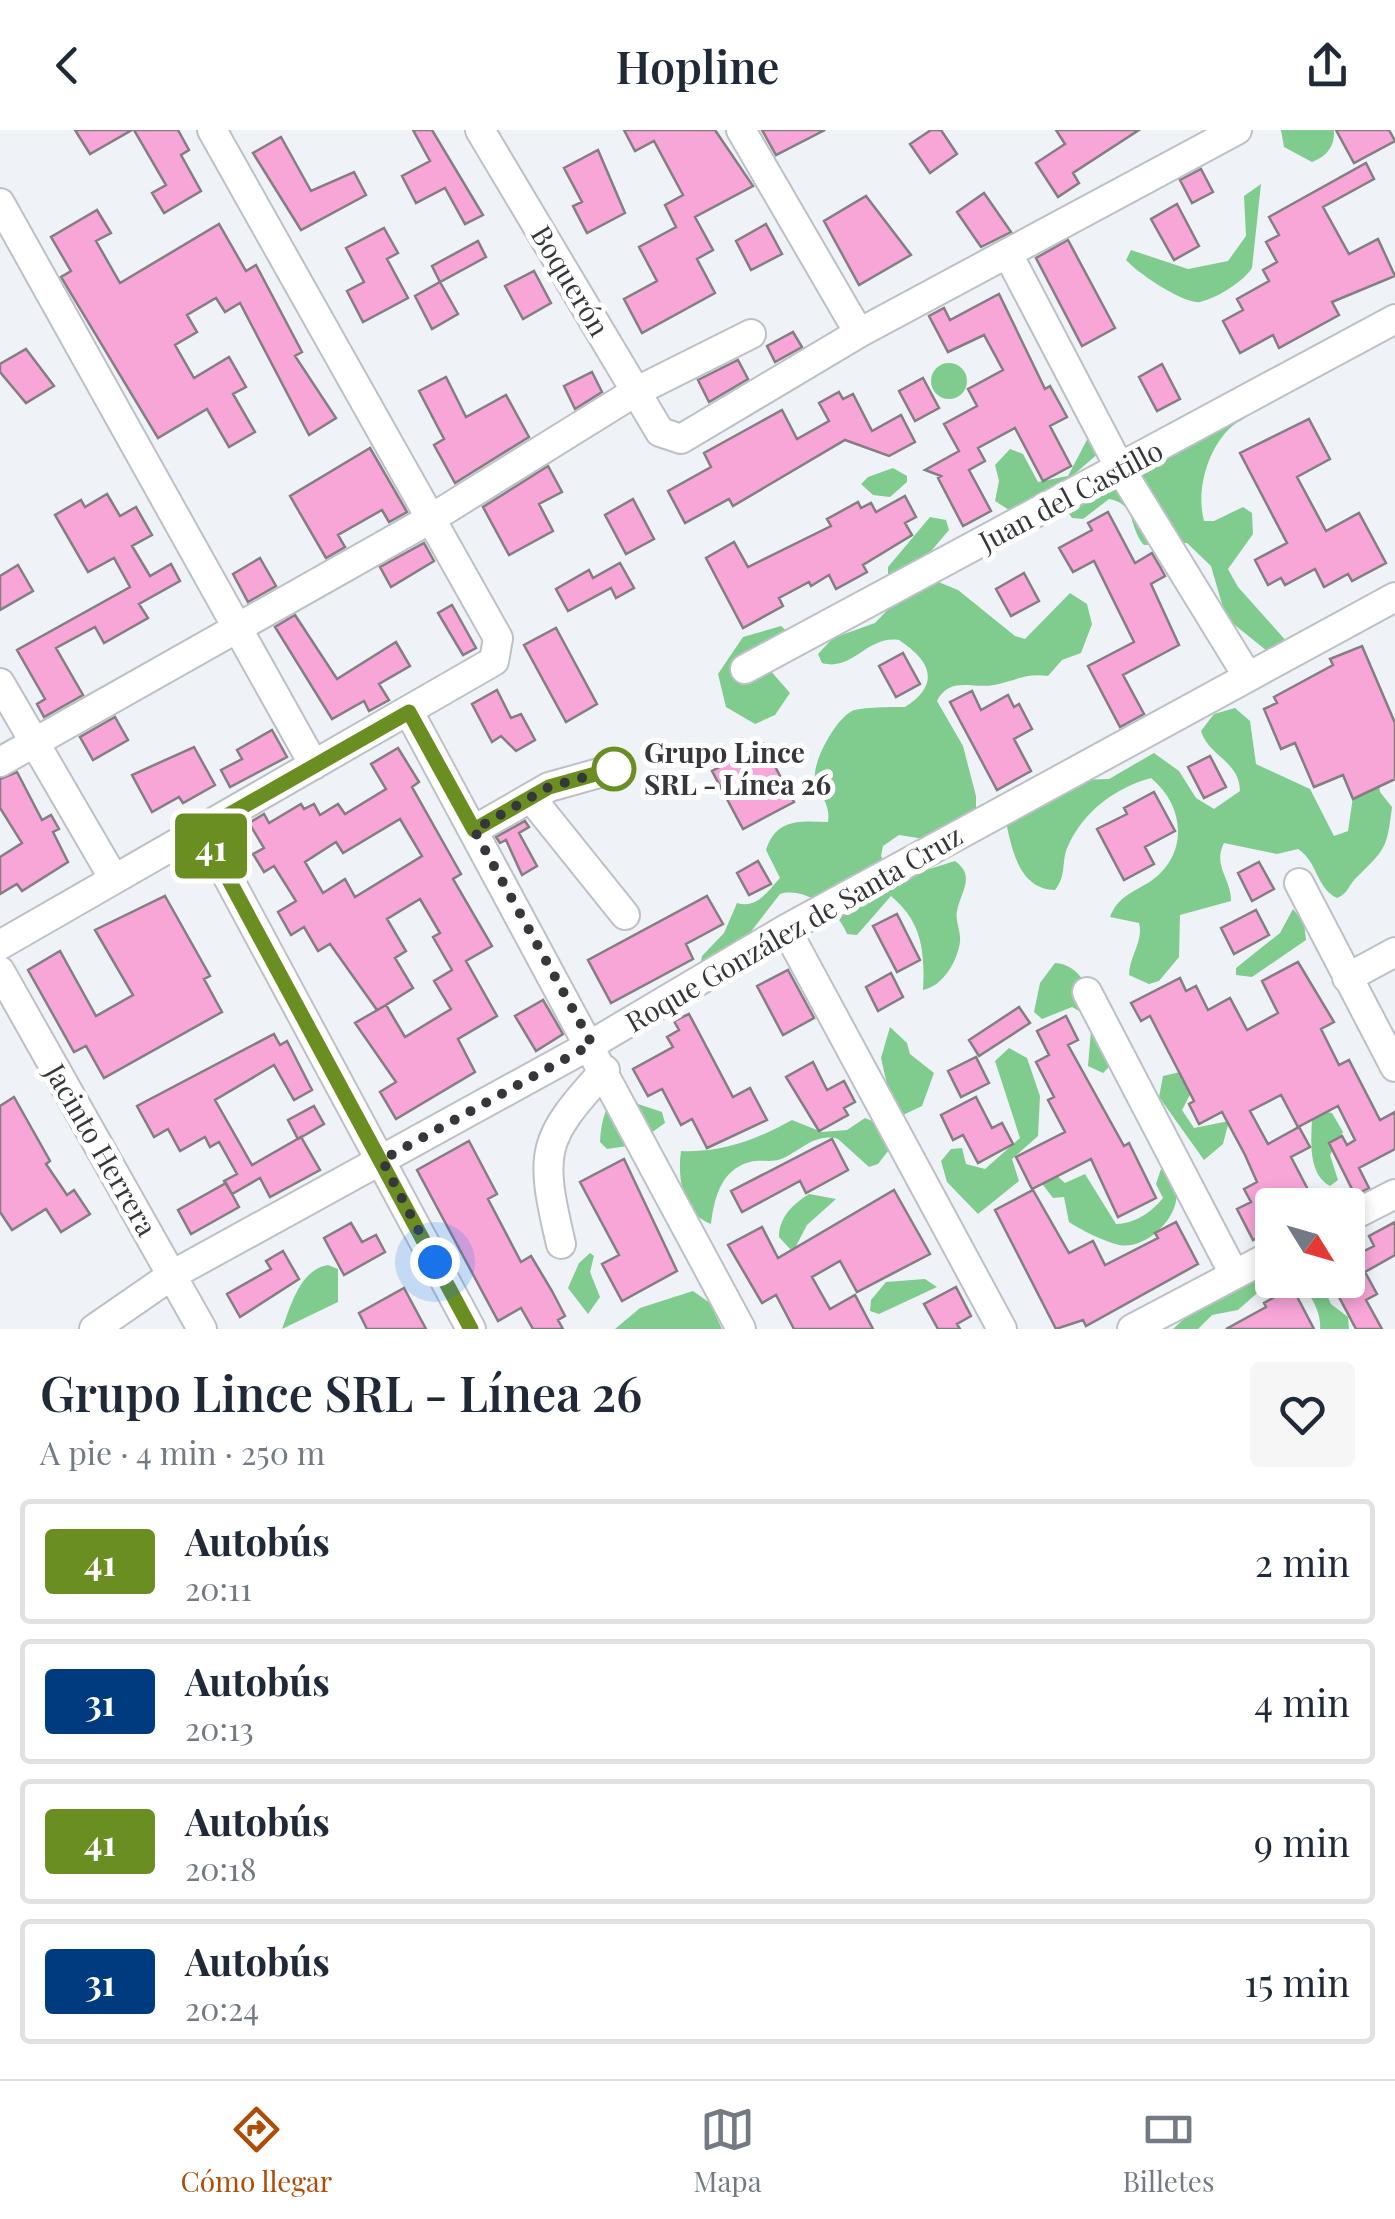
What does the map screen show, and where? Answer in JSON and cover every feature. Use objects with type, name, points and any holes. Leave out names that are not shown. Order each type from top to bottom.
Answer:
[{"type":"street","points":[[0,946],[409,712],[494,661],[499,650],[498,638],[432,518],[212,130]]},
{"type":"street","name":"Boquerón","points":[[480,130],[660,432],[681,440],[859,333]]},
{"type":"street","points":[[742,130],[859,333],[1238,130]]},
{"type":"street","points":[[0,203],[234,628],[314,765]]},
{"type":"street","points":[[1009,256],[1121,470],[1248,677]]},
{"type":"street","name":"Juan del Castillo","points":[[745,669],[1395,320]]},
{"type":"street","points":[[0,762],[432,518],[635,392],[751,334]]},
{"type":"street","name":"Roque González de Santa Cruz","points":[[94,1329],[172,1275],[592,1044],[786,928],[1395,597]]},
{"type":"street","points":[[0,683],[114,879]]},
{"type":"street","points":[[409,712],[592,1044],[742,1329]]},
{"type":"street","points":[[474,830],[549,787],[617,768]]},
{"type":"street","points":[[531,798],[624,915]]},
{"type":"street","points":[[202,830],[471,1329]]},
{"type":"street","points":[[1299,883],[1395,1067]]},
{"type":"street","points":[[786,928],[1002,1329]]},
{"type":"street","points":[[1347,978],[1395,952]]},
{"type":"street","name":"Jacinto Herrera","points":[[0,971],[202,1329]]},
{"type":"street","points":[[1087,992],[1234,1274]]},
{"type":"street","points":[[561,1244],[546,1182],[549,1142],[562,1117],[605,1070]]},
{"type":"street","points":[[1365,1209],[1395,1194]]},
{"type":"street","points":[[1132,1329],[1255,1263]]},
{"type":"green space","points":[[1281,130],[1334,130],[1334,136],[1329,150],[1312,162],[1284,147]]},
{"type":"green space","points":[[1261,184],[1252,268],[1222,293],[1193,302],[1150,279],[1126,260],[1131,250],[1188,269],[1228,261],[1246,236],[1244,196]]},
{"type":"green space","points":[[949,363],[962,368],[967,381],[962,394],[949,399],[936,394],[931,381],[936,368]]},
{"type":"green space","points":[[1211,407],[1254,408],[1229,429],[1215,448],[1201,497],[1204,521],[1214,521],[1243,507],[1252,513],[1253,534],[1228,569],[1238,587],[1288,643],[1267,651],[1226,618],[1211,566],[1187,543],[1144,545],[1128,511],[1109,499],[1083,519],[1072,518],[1066,509],[1181,418]]},
{"type":"green space","points":[[1090,434],[1109,444],[1062,485],[1012,512],[995,501],[999,481],[995,465],[1010,449],[1023,454],[1038,482],[1068,476]]},
{"type":"green space","points":[[893,468],[907,476],[907,482],[890,497],[873,495],[861,484],[868,477]]},
{"type":"green space","points":[[930,517],[946,520],[949,530],[926,557],[888,577],[888,567]]},
{"type":"green space","points":[[936,581],[958,590],[1015,636],[1025,639],[1070,593],[1087,604],[1092,624],[1081,653],[1062,660],[1048,676],[1026,676],[994,685],[955,686],[937,701],[963,746],[976,796],[976,826],[930,840],[899,835],[883,846],[881,856],[886,866],[904,877],[955,861],[965,872],[957,915],[960,942],[952,965],[937,984],[923,990],[919,938],[909,916],[891,896],[857,935],[847,934],[837,917],[820,902],[789,892],[780,894],[726,964],[700,966],[702,956],[724,933],[737,903],[756,901],[780,878],[766,850],[776,832],[799,822],[828,822],[828,809],[815,770],[839,722],[856,710],[905,707],[924,690],[927,681],[924,664],[899,640],[878,643],[833,664],[822,663],[818,654],[833,638],[875,623],[898,599]]},
{"type":"green space","points":[[781,626],[789,633],[769,669],[790,693],[775,715],[755,724],[726,707],[718,674],[743,637]]},
{"type":"green space","points":[[1235,708],[1250,721],[1256,764],[1310,789],[1334,836],[1348,831],[1354,790],[1377,771],[1380,792],[1392,807],[1387,839],[1375,859],[1337,898],[1325,888],[1310,861],[1298,849],[1277,854],[1224,843],[1220,859],[1231,901],[1180,915],[1179,957],[1159,981],[1149,984],[1129,975],[1140,936],[1139,923],[1110,917],[1122,899],[1151,881],[1172,857],[1177,844],[1176,816],[1162,789],[1151,778],[1125,788],[1092,812],[1068,846],[1055,890],[1033,883],[1025,875],[1014,854],[1005,818],[1077,780],[1109,779],[1154,753],[1179,771],[1196,798],[1214,809],[1240,791],[1235,772],[1210,747],[1201,731],[1214,714]]},
{"type":"green space","points":[[1293,909],[1304,923],[1306,940],[1252,977],[1236,975],[1236,968],[1280,933]]},
{"type":"green space","points":[[1055,963],[1069,967],[1088,988],[1110,1066],[1103,1073],[1088,1066],[1091,1031],[1086,1015],[1072,1007],[1042,1019],[1034,1012],[1040,983]]},
{"type":"green space","points":[[890,1027],[907,1043],[910,1054],[934,1073],[922,1106],[903,1115],[893,1111],[881,1058]]},
{"type":"green space","points":[[1009,1048],[1027,1058],[1040,1096],[1038,1136],[1012,1159],[1019,1181],[978,1214],[947,1182],[941,1161],[951,1149],[962,1148],[966,1164],[985,1169],[1020,1138],[995,1061]]},
{"type":"green space","points":[[1180,1072],[1192,1091],[1182,1110],[1194,1128],[1229,1121],[1223,1144],[1204,1160],[1159,1097],[1163,1076]]},
{"type":"green space","points":[[623,1081],[638,1104],[662,1112],[665,1123],[634,1145],[607,1149],[600,1142],[602,1125],[609,1102]]},
{"type":"green space","points":[[1321,1111],[1332,1113],[1343,1132],[1330,1155],[1338,1180],[1330,1186],[1318,1174],[1312,1157],[1312,1119]]},
{"type":"green space","points":[[865,1118],[875,1122],[892,1146],[878,1164],[869,1167],[838,1139],[822,1138],[781,1159],[750,1162],[732,1171],[717,1195],[711,1224],[688,1204],[681,1183],[681,1151],[738,1144],[792,1120],[822,1132],[847,1130]]},
{"type":"green space","points":[[1161,1169],[1172,1180],[1177,1193],[1175,1206],[1158,1231],[1132,1245],[1106,1241],[1069,1222],[1064,1197],[1053,1198],[1040,1181],[1054,1173],[1065,1183],[1085,1174],[1116,1224],[1142,1216],[1163,1198],[1156,1184]]},
{"type":"green space","points":[[809,1194],[836,1199],[807,1225],[795,1248],[790,1249],[779,1237],[781,1223],[792,1207]]},
{"type":"green space","points":[[590,1253],[594,1256],[590,1272],[600,1297],[588,1314],[568,1288],[579,1263]]},
{"type":"green space","points":[[328,1265],[338,1269],[338,1302],[282,1329],[304,1281],[318,1268]]},
{"type":"green space","points":[[1255,1277],[1255,1295],[1238,1310],[1212,1315],[1198,1329],[1173,1329],[1189,1314]]},
{"type":"green space","points":[[925,1279],[937,1287],[879,1314],[870,1311],[871,1300],[886,1282]]},
{"type":"green space","points":[[693,1291],[710,1303],[722,1329],[615,1329],[640,1308]]},
{"type":"green space","points":[[1311,1298],[1328,1298],[1348,1317],[1349,1329],[1320,1329]]},
{"type":"building","points":[[75,130],[132,130],[90,154]]},
{"type":"building","points":[[134,130],[178,130],[189,150],[181,155],[201,191],[164,213],[152,193],[166,185]]},
{"type":"building","points":[[413,130],[432,130],[483,215],[465,224],[445,188],[416,203],[402,176],[430,161]]},
{"type":"building","points":[[624,130],[715,130],[753,186],[695,217],[713,250],[697,259],[715,293],[642,333],[624,299],[657,281],[639,247],[676,227],[665,205],[683,195],[654,141],[635,151]]},
{"type":"building","points":[[762,130],[825,130],[776,155]]},
{"type":"building","points":[[931,130],[941,130],[957,154],[930,173],[910,144]]},
{"type":"building","points":[[1056,130],[1139,130],[1073,173],[1079,183],[1058,197],[1036,163],[1065,144]]},
{"type":"building","points":[[1336,130],[1389,130],[1395,141],[1354,163]]},
{"type":"building","points":[[281,137],[311,191],[354,172],[366,195],[301,230],[253,153]]},
{"type":"building","points":[[598,150],[625,213],[587,233],[573,206],[582,202],[564,168]]},
{"type":"building","points":[[1366,163],[1374,179],[1323,207],[1349,254],[1378,239],[1395,276],[1332,302],[1339,315],[1279,348],[1273,335],[1240,353],[1223,321],[1243,310],[1237,299],[1269,281],[1263,270],[1277,262],[1266,242],[1279,235],[1269,217]]},
{"type":"building","points":[[1201,169],[1213,192],[1192,203],[1180,180]]},
{"type":"building","points":[[984,193],[1011,232],[981,247],[957,212]]},
{"type":"building","points":[[866,196],[911,255],[859,285],[824,221]]},
{"type":"building","points":[[1177,204],[1199,246],[1174,260],[1151,219]]},
{"type":"building","points":[[97,210],[111,233],[96,241],[120,283],[219,224],[246,271],[256,265],[302,352],[295,356],[336,418],[309,435],[240,303],[225,312],[216,298],[187,315],[197,332],[175,345],[194,378],[229,357],[246,387],[233,394],[255,432],[229,447],[207,409],[158,438],[61,277],[71,271],[51,237]]},
{"type":"building","points":[[766,224],[782,254],[751,270],[736,241]]},
{"type":"building","points":[[384,228],[398,253],[387,259],[408,298],[363,322],[347,291],[364,282],[346,248]]},
{"type":"building","points":[[1068,240],[1115,328],[1082,346],[1036,258]]},
{"type":"building","points":[[478,241],[486,257],[440,282],[432,266]]},
{"type":"building","points":[[534,271],[551,303],[523,319],[505,286]]},
{"type":"building","points":[[440,282],[458,314],[432,329],[415,296]]},
{"type":"building","points":[[999,294],[1045,389],[1050,386],[1067,417],[1050,426],[1071,466],[1043,481],[1015,428],[978,448],[985,461],[969,470],[991,511],[963,526],[938,478],[941,476],[925,470],[959,451],[944,424],[977,406],[968,389],[1003,370],[984,335],[948,352],[929,316],[944,308],[950,320]]},
{"type":"building","points":[[793,332],[802,347],[775,362],[767,346]]},
{"type":"building","points":[[26,349],[54,386],[26,403],[0,372],[0,364]]},
{"type":"building","points":[[738,360],[748,379],[709,402],[698,380]]},
{"type":"building","points":[[1162,364],[1180,399],[1157,411],[1139,377]]},
{"type":"building","points":[[592,372],[602,392],[575,409],[564,386]]},
{"type":"building","points":[[446,377],[466,417],[506,395],[529,437],[455,483],[434,445],[444,439],[419,391]]},
{"type":"building","points":[[923,378],[939,408],[915,421],[899,391]]},
{"type":"building","points":[[839,392],[843,399],[853,394],[872,431],[901,415],[915,442],[889,456],[845,440],[733,506],[729,499],[685,523],[668,491],[711,467],[704,453],[782,410],[797,439],[829,421],[819,403]]},
{"type":"building","points":[[1309,419],[1330,459],[1297,477],[1326,531],[1359,513],[1386,563],[1352,581],[1348,574],[1324,587],[1315,569],[1285,585],[1281,578],[1268,585],[1255,560],[1287,543],[1240,453]]},
{"type":"building","points":[[370,448],[407,512],[389,522],[382,510],[338,535],[345,547],[326,558],[290,496]]},
{"type":"building","points":[[548,466],[562,492],[539,504],[553,531],[509,555],[483,507]]},
{"type":"building","points":[[107,494],[120,516],[136,507],[152,535],[132,546],[150,576],[171,564],[180,581],[139,604],[148,618],[104,643],[95,627],[56,648],[83,695],[44,717],[37,704],[45,699],[17,650],[130,587],[114,558],[88,572],[55,515],[81,500],[85,507]]},
{"type":"building","points":[[905,496],[916,517],[905,523],[912,535],[863,565],[867,572],[836,589],[829,575],[811,586],[809,582],[779,598],[783,606],[743,628],[706,558],[734,542],[748,567],[831,526],[827,519],[858,502],[861,508],[871,503],[876,512]]},
{"type":"building","points":[[633,499],[654,539],[626,554],[605,515]]},
{"type":"building","points":[[1108,512],[1135,563],[1152,553],[1165,576],[1151,584],[1179,645],[1123,675],[1144,714],[1120,727],[1088,666],[1134,642],[1094,561],[1073,572],[1059,548],[1092,530],[1088,523]]},
{"type":"building","points":[[424,543],[434,561],[391,587],[380,567]]},
{"type":"building","points":[[260,558],[276,586],[248,602],[233,574]]},
{"type":"building","points":[[620,563],[634,588],[616,598],[611,588],[568,611],[556,589],[589,570],[593,578]]},
{"type":"building","points":[[18,565],[33,591],[0,610],[0,576]]},
{"type":"building","points":[[1024,573],[1039,601],[1011,616],[996,589]]},
{"type":"building","points":[[452,605],[476,648],[463,655],[438,613]]},
{"type":"building","points":[[295,615],[337,679],[396,642],[410,666],[379,684],[389,700],[369,711],[364,701],[332,719],[275,627]]},
{"type":"building","points":[[556,628],[597,704],[566,722],[524,645]]},
{"type":"building","points":[[1362,646],[1395,723],[1395,779],[1353,799],[1343,775],[1314,787],[1295,743],[1281,749],[1264,709],[1277,703],[1274,697],[1333,665],[1330,659]]},
{"type":"building","points":[[903,653],[920,684],[896,697],[879,666]]},
{"type":"building","points":[[497,690],[511,718],[521,714],[535,740],[516,751],[501,736],[492,742],[472,704]]},
{"type":"building","points":[[972,691],[981,710],[1008,695],[1014,707],[1019,704],[1032,729],[1014,739],[1031,771],[997,790],[950,702]]},
{"type":"building","points":[[115,717],[128,740],[93,760],[80,737]]},
{"type":"building","points":[[272,730],[287,757],[230,787],[221,770],[242,759],[237,750]]},
{"type":"building","points":[[763,744],[794,802],[743,829],[712,771]]},
{"type":"building","points":[[194,747],[215,785],[183,803],[179,797],[152,812],[132,775]]},
{"type":"building","points":[[398,748],[419,782],[412,787],[461,874],[453,879],[492,946],[466,961],[497,1016],[458,1039],[475,1072],[396,1119],[380,1092],[396,1082],[355,1023],[386,1005],[377,1010],[330,944],[318,951],[304,927],[291,935],[278,912],[296,901],[274,866],[264,872],[253,854],[264,848],[249,823],[264,814],[269,823],[301,804],[304,809],[314,804],[320,815],[338,804],[345,814],[386,789],[371,764]],"holes":[[[400,819],[422,856],[355,897],[345,879],[323,893],[305,862],[336,842],[343,853]],[[420,899],[440,933],[433,937],[452,970],[434,981],[451,1009],[405,1037],[386,1005],[413,988],[395,958],[406,951],[387,919]]]},
{"type":"building","points":[[1210,756],[1226,787],[1204,798],[1188,767]]},
{"type":"building","points":[[17,772],[42,820],[51,815],[59,829],[53,832],[68,862],[22,891],[17,884],[0,894],[0,857],[22,843],[0,808],[0,779]]},
{"type":"building","points":[[1154,792],[1175,831],[1145,847],[1154,864],[1124,880],[1097,829],[1127,814],[1124,808]]},
{"type":"building","points":[[525,821],[529,827],[519,833],[537,866],[522,875],[506,840],[500,843],[496,837]]},
{"type":"building","points":[[758,861],[771,884],[749,895],[737,873]]},
{"type":"building","points":[[1259,862],[1274,889],[1252,901],[1238,873]]},
{"type":"building","points":[[165,896],[210,976],[204,979],[222,1012],[104,1078],[86,1046],[74,1052],[28,970],[60,951],[96,1016],[133,995],[95,930]]},
{"type":"building","points":[[707,896],[723,924],[686,944],[693,959],[611,1003],[588,960]]},
{"type":"building","points":[[1256,910],[1269,935],[1234,954],[1221,928]]},
{"type":"building","points":[[897,914],[920,960],[897,972],[873,926]]},
{"type":"building","points":[[1298,962],[1334,1022],[1321,1029],[1339,1065],[1349,1060],[1380,1120],[1395,1112],[1395,1149],[1359,1168],[1369,1188],[1352,1188],[1329,1143],[1342,1136],[1347,1145],[1355,1140],[1338,1106],[1298,1127],[1281,1095],[1250,1111],[1268,1144],[1299,1127],[1310,1147],[1291,1157],[1307,1188],[1255,1188],[1253,1240],[1237,1209],[1251,1202],[1244,1189],[1257,1182],[1245,1155],[1222,1112],[1199,1124],[1189,1104],[1194,1101],[1150,1016],[1141,1021],[1131,1003],[1180,978],[1186,991],[1196,986],[1208,1010],[1230,998],[1247,1030],[1278,1013],[1262,981]]},
{"type":"building","points":[[788,970],[814,1018],[783,1035],[757,986]]},
{"type":"building","points":[[891,973],[903,997],[878,1011],[866,987]]},
{"type":"building","points":[[543,1000],[563,1034],[536,1051],[515,1016]]},
{"type":"building","points":[[1019,1007],[1030,1023],[979,1056],[969,1040]]},
{"type":"building","points":[[689,1014],[733,1097],[750,1088],[767,1120],[707,1148],[692,1119],[681,1125],[662,1089],[648,1096],[633,1069],[673,1047],[667,1037],[679,1030],[674,1021]]},
{"type":"building","points":[[1066,1016],[1078,1040],[1068,1045],[1124,1146],[1129,1143],[1156,1198],[1118,1217],[1091,1159],[1032,1189],[1016,1157],[1065,1132],[1048,1100],[1054,1097],[1036,1062],[1049,1055],[1037,1031]]},
{"type":"building","points":[[274,1034],[280,1045],[287,1041],[312,1090],[294,1100],[274,1065],[215,1100],[252,1165],[301,1137],[320,1170],[270,1197],[260,1178],[232,1194],[224,1181],[237,1174],[219,1142],[210,1147],[205,1137],[180,1151],[168,1129],[154,1137],[137,1106]]},
{"type":"building","points":[[976,1057],[989,1083],[961,1097],[948,1071]]},
{"type":"building","points":[[813,1062],[827,1090],[844,1081],[855,1102],[844,1108],[848,1115],[819,1131],[786,1077]]},
{"type":"building","points":[[14,1097],[50,1161],[46,1164],[67,1195],[74,1190],[90,1214],[61,1232],[46,1209],[12,1230],[0,1212],[0,1106]]},
{"type":"building","points":[[976,1097],[992,1128],[1002,1123],[1013,1144],[978,1163],[963,1135],[953,1140],[941,1115]]},
{"type":"building","points":[[314,1106],[324,1124],[298,1139],[288,1120]]},
{"type":"building","points":[[832,1139],[848,1170],[806,1193],[800,1181],[742,1212],[731,1191]]},
{"type":"building","points":[[469,1141],[497,1194],[488,1199],[521,1262],[531,1256],[552,1291],[565,1316],[558,1320],[563,1329],[533,1329],[521,1308],[498,1321],[417,1170]]},
{"type":"building","points":[[624,1159],[677,1271],[622,1301],[602,1264],[619,1255],[580,1182]]},
{"type":"building","points":[[226,1183],[239,1207],[191,1234],[178,1210]]},
{"type":"building","points":[[894,1190],[930,1254],[857,1292],[840,1261],[812,1277],[830,1309],[855,1295],[873,1329],[794,1329],[776,1295],[762,1303],[728,1245],[762,1227],[778,1258]]},
{"type":"building","points":[[1033,1190],[1069,1253],[1093,1241],[1105,1265],[1158,1238],[1155,1233],[1176,1222],[1198,1264],[1086,1326],[1083,1320],[1056,1329],[995,1210]]},
{"type":"building","points":[[1395,1222],[1395,1255],[1365,1272],[1365,1250],[1374,1246],[1369,1236]]},
{"type":"building","points":[[351,1223],[362,1242],[376,1235],[385,1252],[344,1275],[324,1238]]},
{"type":"building","points":[[283,1251],[299,1279],[240,1317],[227,1294],[271,1269],[266,1261]]},
{"type":"building","points":[[1365,1272],[1377,1294],[1366,1300],[1382,1329],[1356,1329],[1340,1298],[1365,1298]]},
{"type":"building","points":[[956,1287],[971,1316],[957,1324],[960,1329],[938,1329],[924,1304]]},
{"type":"building","points":[[404,1288],[426,1329],[367,1329],[359,1313]]},
{"type":"building","points":[[1273,1298],[1298,1298],[1314,1329],[1226,1329],[1266,1307],[1264,1303]]},
{"type":"bus line","name":"41","points":[[471,1329],[202,830],[409,712],[474,830],[549,787],[617,768]]},
{"type":"place","name":"Grupo Lince SRL - Línea 26","points":[[614,769]]},
{"type":"route","points":[[435,1262],[382,1160],[592,1044],[474,830],[549,787],[617,768],[614,769]]}]
